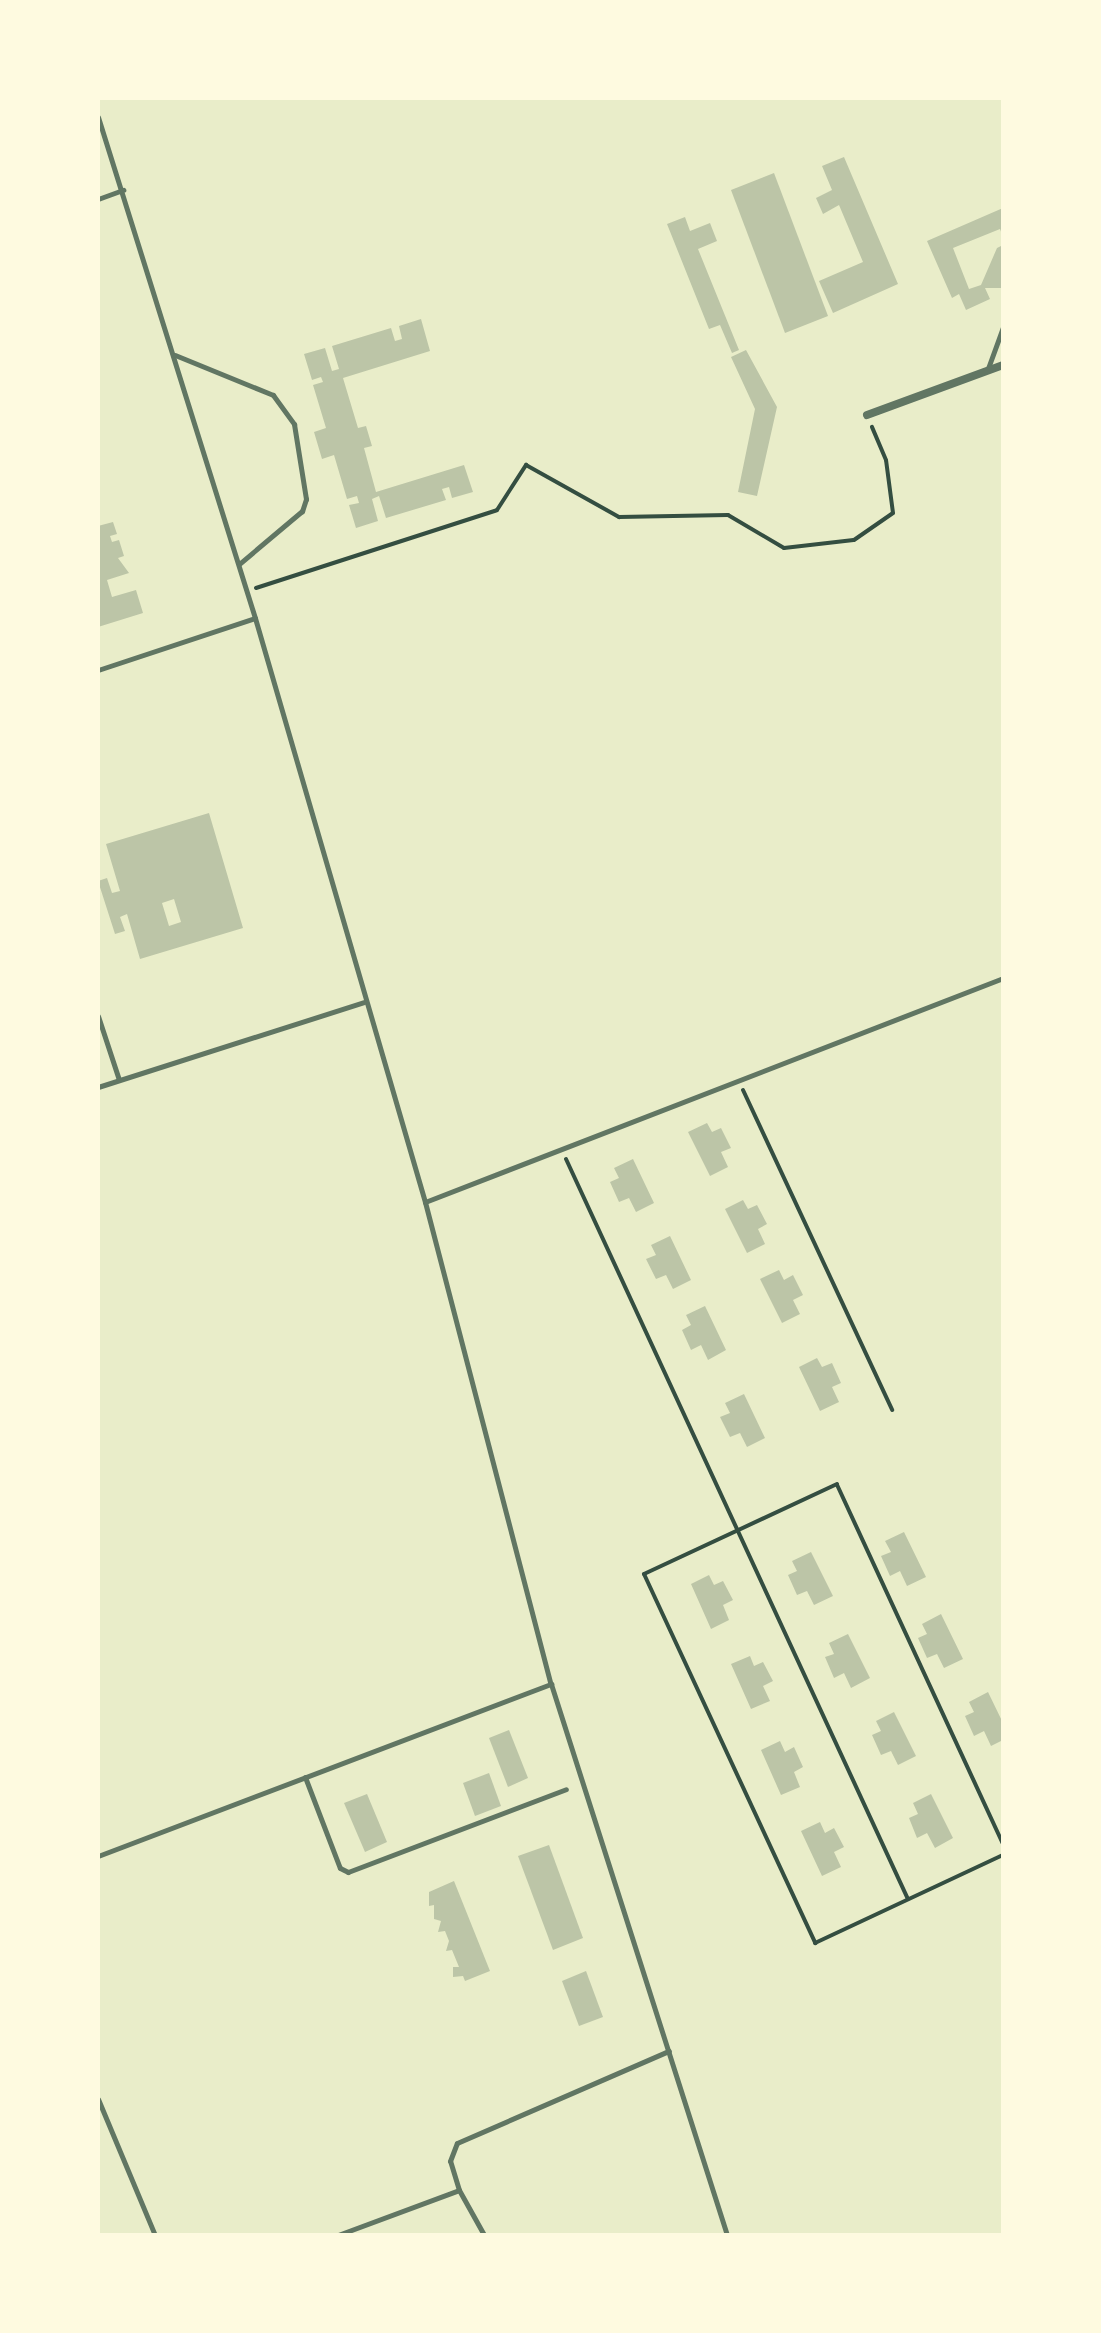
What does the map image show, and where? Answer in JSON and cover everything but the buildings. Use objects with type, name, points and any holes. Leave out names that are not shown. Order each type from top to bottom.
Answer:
[{"type":"street","points":[[867,415],[1003,365]]},
{"type":"lane","points":[[98,117],[124,190],[247,591],[364,1002],[425,1202],[551,1684],[727,2235]]},
{"type":"lane","points":[[98,199],[124,190]]},
{"type":"lane","points":[[987,371],[1003,327]]},
{"type":"lane","points":[[174,354],[273,395],[294,424],[306,499],[302,511],[238,564]]},
{"type":"lane","points":[[98,670],[255,618]]},
{"type":"lane","points":[[425,1202],[1003,978]]},
{"type":"lane","points":[[98,1087],[364,1002]]},
{"type":"lane","points":[[98,1016],[119,1080]]},
{"type":"lane","points":[[98,1856],[551,1684]]},
{"type":"lane","points":[[305,1777],[340,1868],[348,1872],[566,1789]]},
{"type":"lane","points":[[484,2235],[459,2190],[450,2161],[457,2143],[669,2051]]},
{"type":"lane","points":[[98,2101],[155,2235]]},
{"type":"lane","points":[[338,2235],[459,2190]]},
{"type":"path","points":[[247,591],[497,510],[526,465],[619,517],[728,515],[784,548],[854,540],[893,513],[886,460],[867,415]]},
{"type":"path","points":[[739,1080],[892,1410]]},
{"type":"path","points":[[562,1149],[908,1899]]},
{"type":"path","points":[[1003,1844],[837,1484],[644,1574],[815,1943],[1003,1855]]}]
